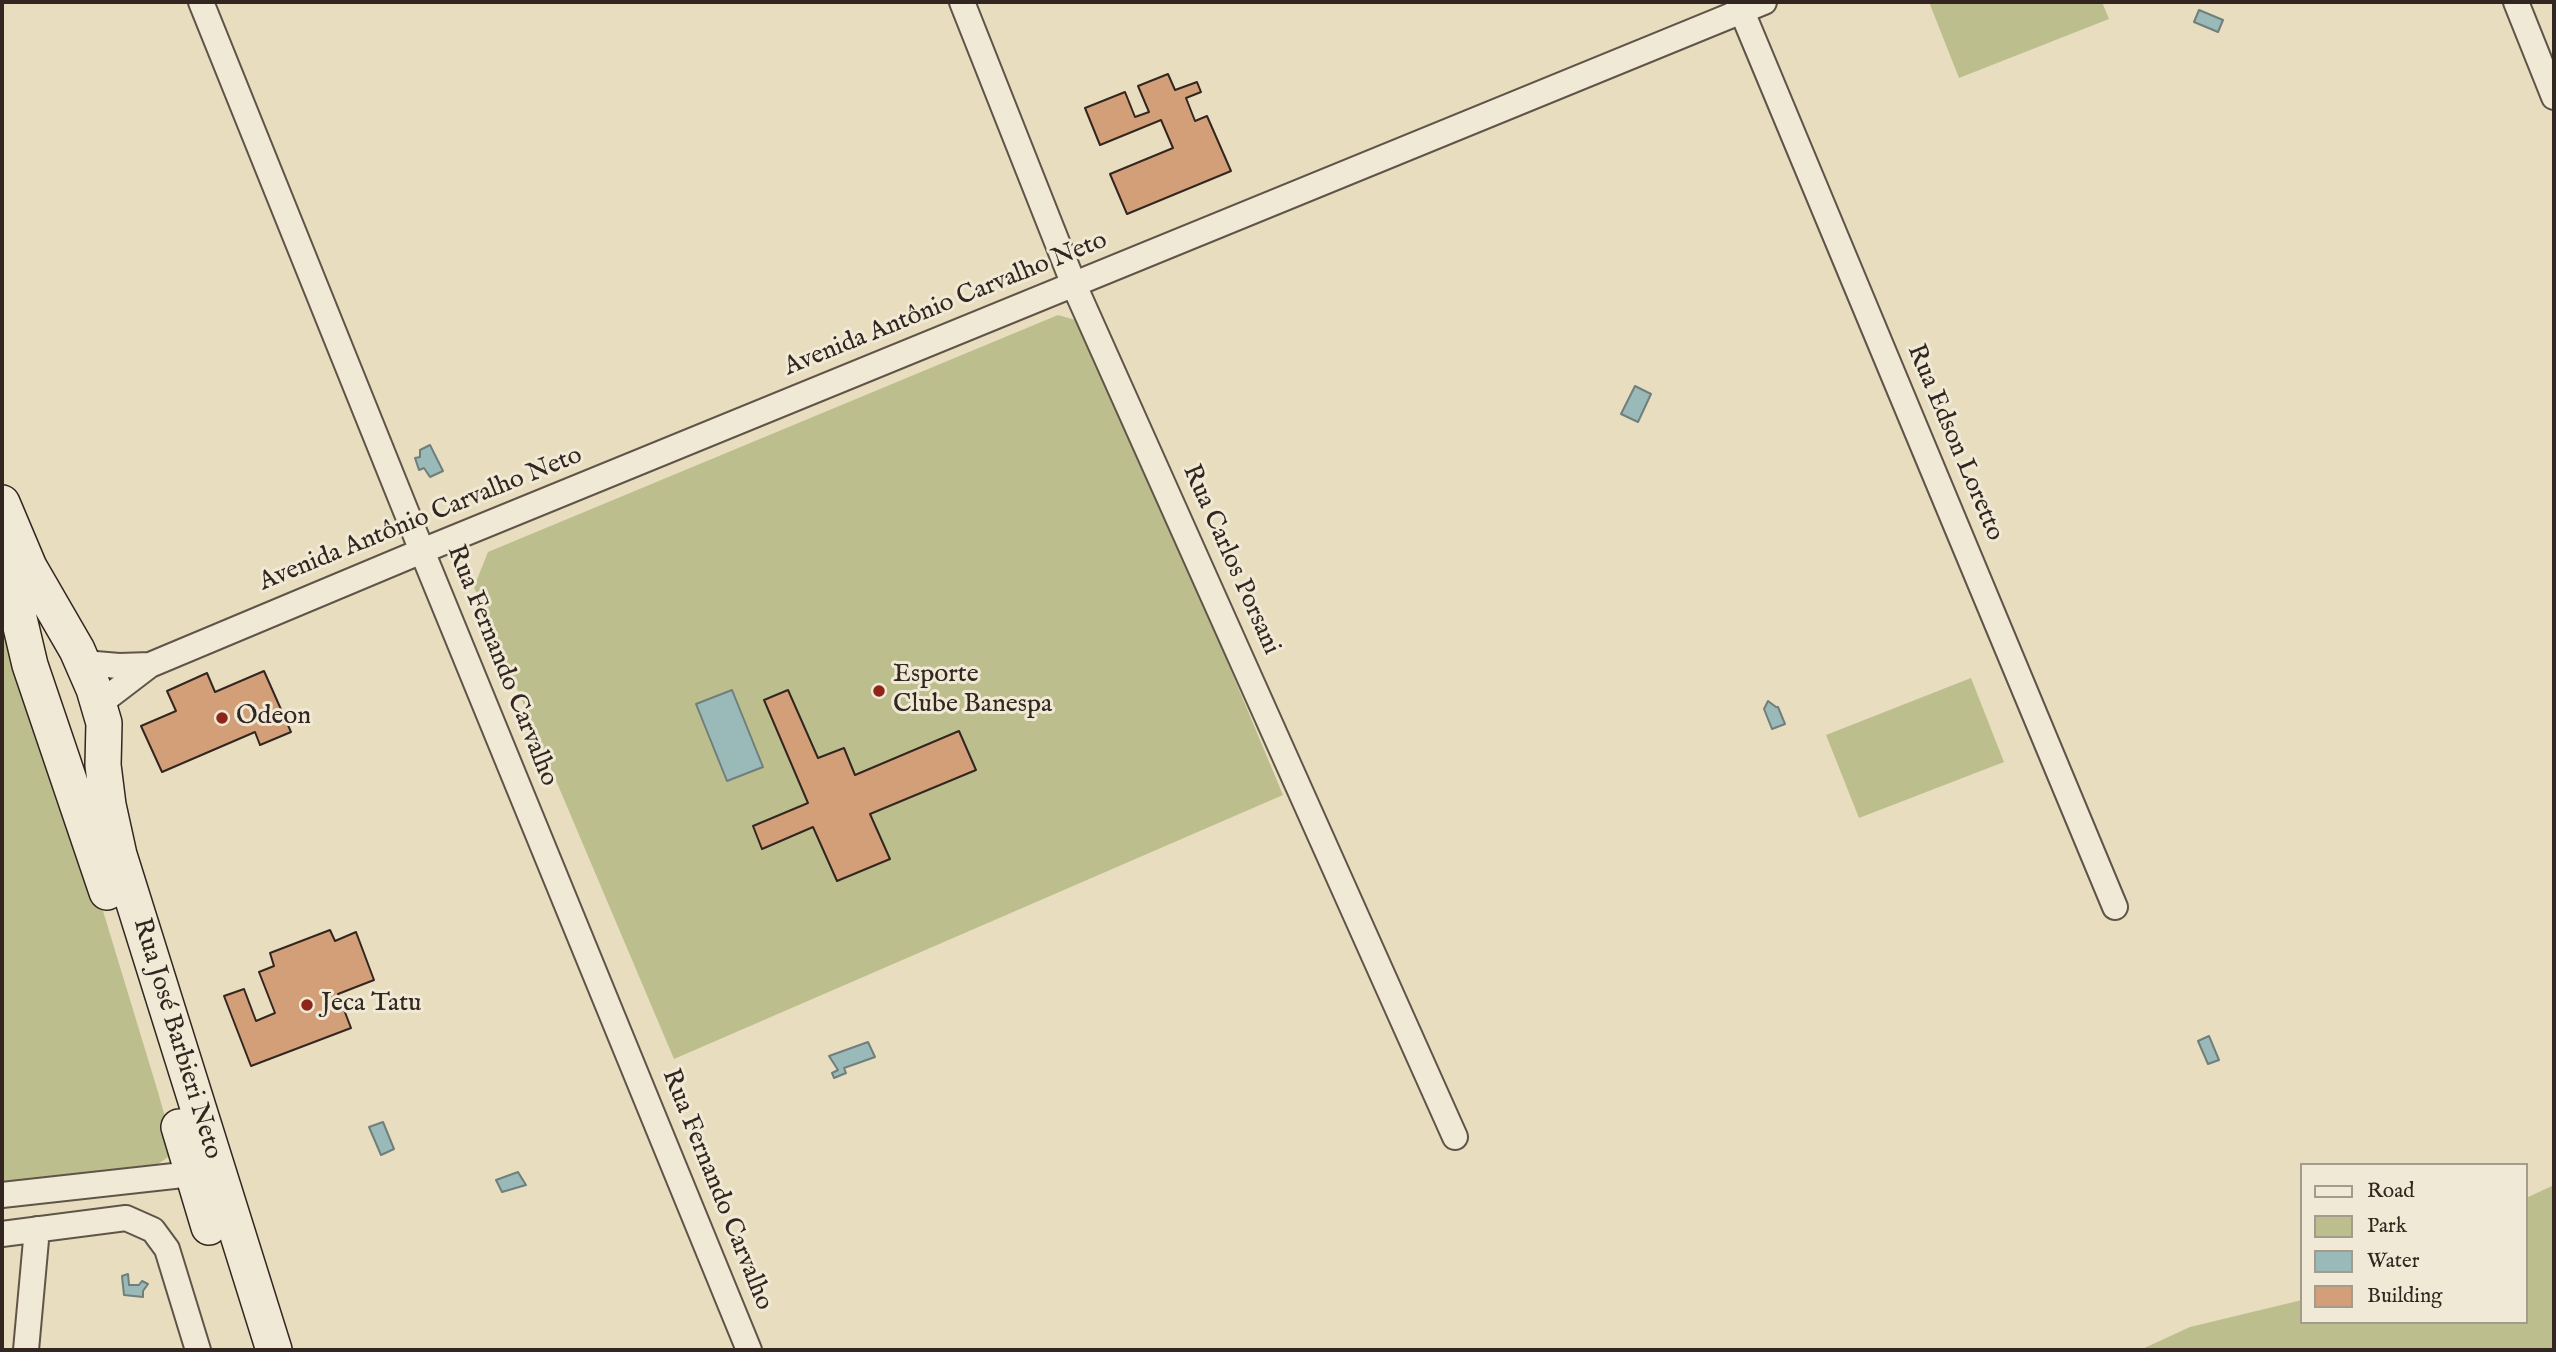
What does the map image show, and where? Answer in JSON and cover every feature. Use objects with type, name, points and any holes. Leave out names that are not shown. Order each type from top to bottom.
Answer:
[{"type":"main road","points":[[2,503],[29,567],[81,656],[101,714],[91,733],[55,740]]},
{"type":"main road","points":[[2,546],[30,665],[50,656],[81,656]]},
{"type":"main road","name":"Rua José Barbieri Neto","points":[[30,665],[94,852],[192,1174],[249,1350]]},
{"type":"main road","name":"Rua José Barbieri Neto","points":[[101,714],[108,805],[119,855],[274,1350]]},
{"type":"street","name":"Rua Fernando Carvalho","points":[[201,2],[749,1350]]},
{"type":"street","name":"Rua Carlos Porsani","points":[[962,2],[1074,285],[1455,1137]]},
{"type":"street","name":"Avenida Antônio Carvalho Neto","points":[[150,665],[1074,285],[1740,7],[1764,2]]},
{"type":"street","points":[[2516,2],[2554,97]]},
{"type":"street","name":"Rua Edson Loretto","points":[[1740,7],[2115,906]]},
{"type":"street","points":[[81,656],[119,666],[150,665]]},
{"type":"street","points":[[101,714],[150,665]]},
{"type":"street","points":[[2,1195],[192,1174]]},
{"type":"street","points":[[2,1234],[126,1218],[152,1230],[166,1249],[198,1350]]},
{"type":"street","points":[[26,1350],[37,1229]]},
{"type":"green space","points":[[1929,2],[2102,2],[2109,19],[1959,78]]},
{"type":"green space","name":"Esporte Clube Banespa","points":[[1058,315],[1086,323],[1283,795],[674,1059],[474,587],[488,552]]},
{"type":"green space","points":[[2,625],[6,625],[90,868],[158,1092],[171,1138],[171,1155],[158,1164],[2,1182]]},
{"type":"green space","points":[[1971,678],[2004,762],[1859,818],[1826,735]]},
{"type":"green space","points":[[2554,1185],[2554,1350],[2140,1350],[2190,1327],[2300,1300],[2300,1324],[2528,1324],[2528,1197]]},
{"type":"water","points":[[2199,10],[2223,20],[2218,32],[2194,22]]},
{"type":"water","points":[[1635,386],[1651,394],[1638,422],[1621,414]]},
{"type":"water","points":[[430,445],[443,471],[430,477],[424,468],[419,470],[415,458],[420,457],[420,450]]},
{"type":"water","points":[[732,690],[763,767],[727,781],[696,704]]},
{"type":"water","points":[[1768,701],[1778,707],[1785,724],[1772,729],[1764,709]]},
{"type":"water","points":[[2209,1036],[2219,1060],[2208,1064],[2198,1041]]},
{"type":"water","points":[[868,1042],[875,1057],[844,1068],[846,1073],[834,1078],[832,1073],[838,1070],[829,1056]]},
{"type":"water","points":[[383,1122],[394,1149],[381,1155],[369,1127]]},
{"type":"water","points":[[518,1172],[526,1185],[502,1192],[496,1180]]},
{"type":"water","points":[[128,1274],[129,1285],[139,1285],[142,1281],[148,1284],[143,1291],[143,1297],[124,1295],[122,1276]]},
{"type":"building","points":[[1168,74],[1175,90],[1197,82],[1201,92],[1186,98],[1195,121],[1207,116],[1231,171],[1127,214],[1110,174],[1173,148],[1161,120],[1100,145],[1085,108],[1125,92],[1135,117],[1149,112],[1138,86]]},
{"type":"building","name":"Odeon","points":[[264,671],[291,732],[260,745],[255,732],[162,772],[141,726],[176,711],[167,691],[207,673],[215,692]]},
{"type":"building","points":[[788,690],[818,758],[844,748],[855,775],[959,731],[976,770],[870,814],[890,859],[837,881],[813,827],[762,849],[753,826],[808,803],[764,700]]},
{"type":"building","name":"Jeca Tatu","points":[[330,930],[335,941],[356,932],[374,980],[338,994],[351,1028],[251,1066],[224,996],[244,989],[256,1021],[275,1013],[259,972],[274,966],[270,953]]},
{"type":"place","name":"Esporte Clube Banespa","points":[[879,691]]},
{"type":"place","name":"Odeon","points":[[222,718]]},
{"type":"place","name":"Jeca Tatu","points":[[307,1005]]}]
